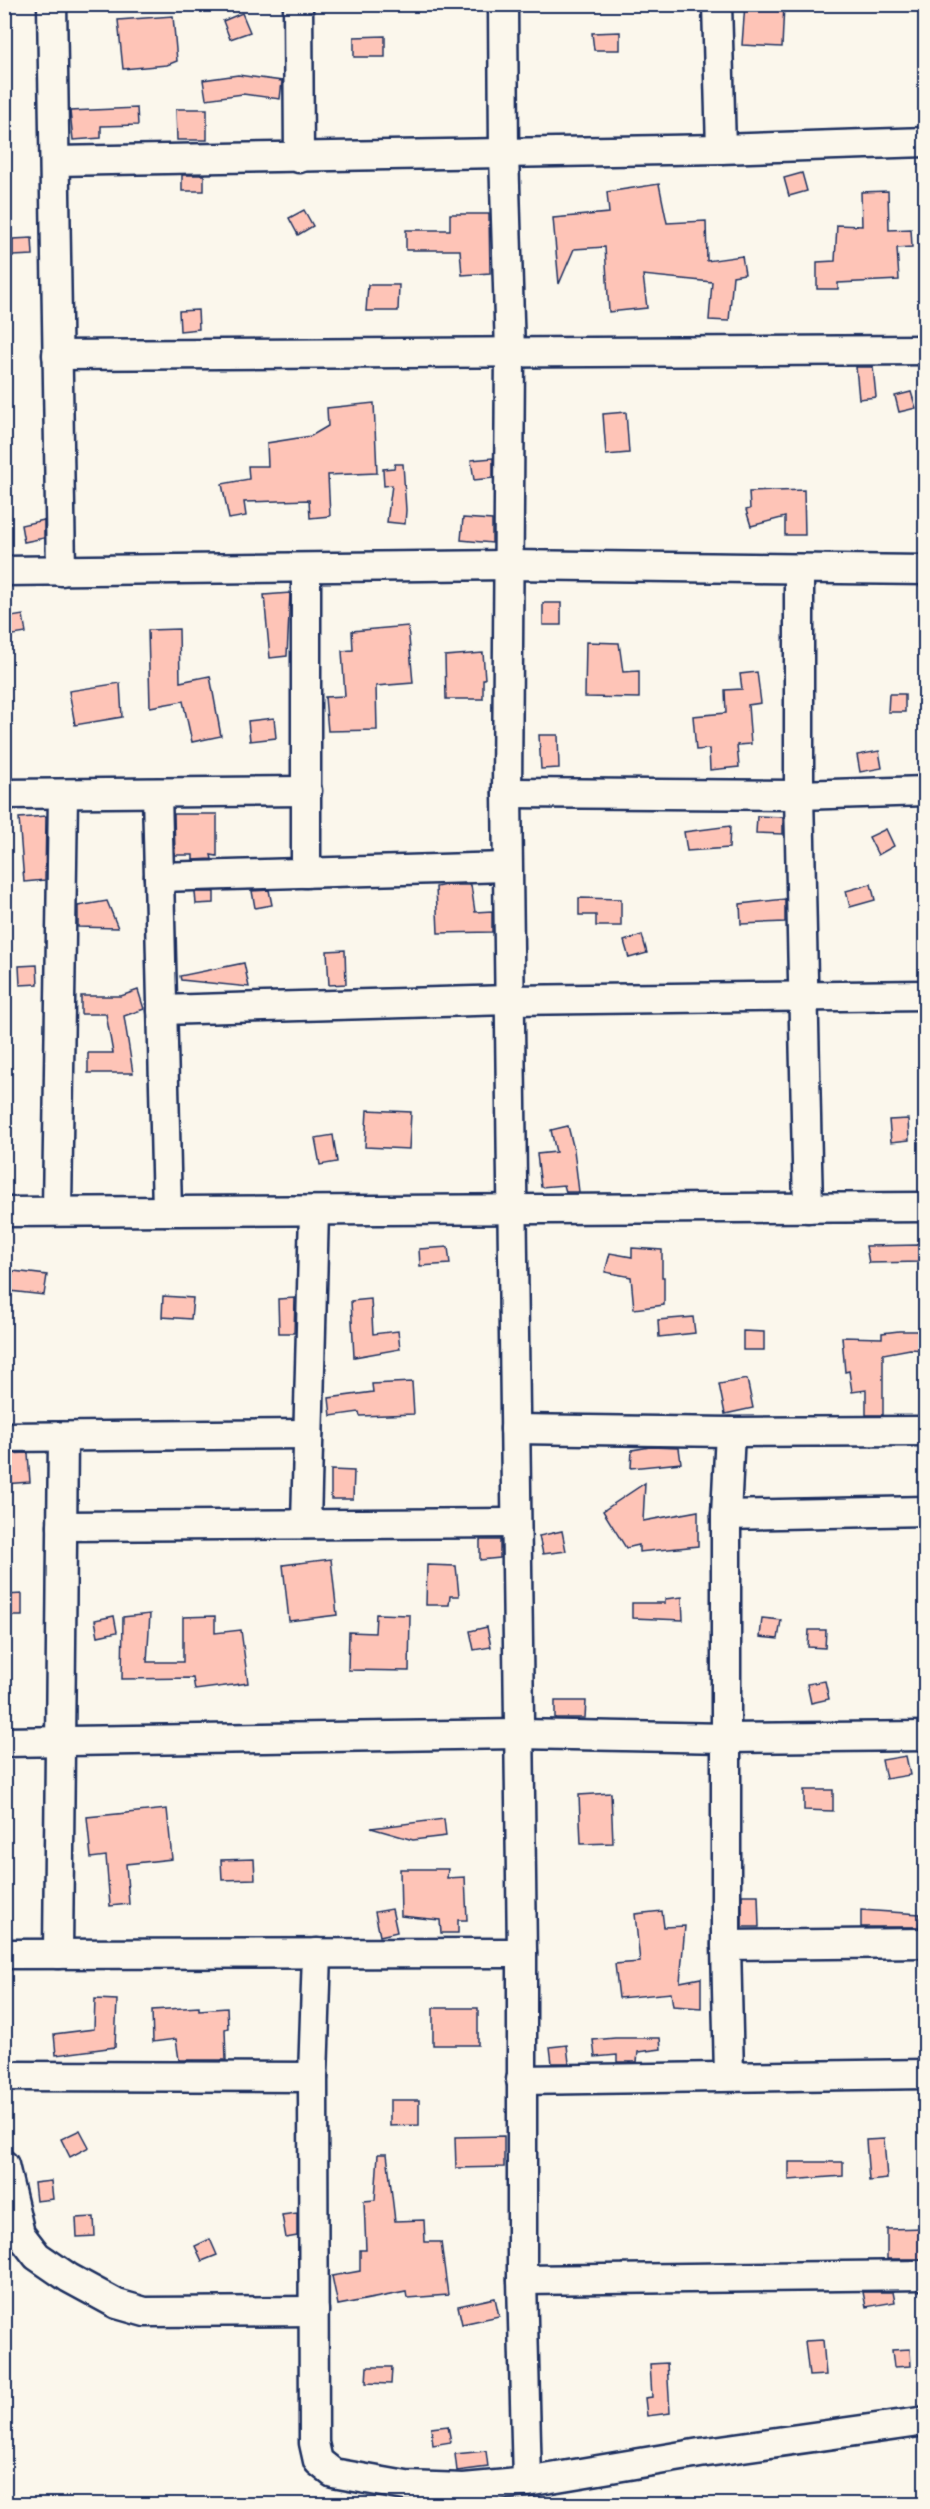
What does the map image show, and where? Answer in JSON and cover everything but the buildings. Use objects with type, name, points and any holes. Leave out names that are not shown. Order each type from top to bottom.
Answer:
[{"type":"street","points":[[52,4],[61,571]]},
{"type":"street","points":[[298,4],[299,158]]},
{"type":"street","points":[[503,4],[504,153],[510,352],[507,867],[514,1523],[522,1953],[522,2280],[527,2482]]},
{"type":"street","points":[[717,4],[721,149]]},
{"type":"street","points":[[55,161],[721,149],[926,142]]},
{"type":"street","points":[[57,355],[926,350]]},
{"type":"street","points":[[4,571],[509,565],[926,570]]},
{"type":"street","points":[[306,568],[306,873]]},
{"type":"street","points":[[799,570],[799,795],[808,1208]]},
{"type":"street","points":[[4,794],[307,791]]},
{"type":"street","points":[[507,794],[799,795],[926,791]]},
{"type":"street","points":[[157,793],[167,1211]]},
{"type":"street","points":[[57,1211],[63,794]]},
{"type":"street","points":[[159,877],[507,867]]},
{"type":"street","points":[[162,1010],[509,1000],[926,995]]},
{"type":"street","points":[[4,1212],[926,1208]]},
{"type":"street","points":[[306,1524],[314,1210]]},
{"type":"street","points":[[514,1429],[730,1432],[926,1431]]},
{"type":"street","points":[[729,2076],[726,1945],[726,1515],[730,1432]]},
{"type":"street","points":[[4,1437],[308,1434]]},
{"type":"street","points":[[58,1954],[63,1437]]},
{"type":"street","points":[[726,1515],[926,1511]]},
{"type":"street","points":[[62,1526],[514,1523]]},
{"type":"street","points":[[4,1742],[519,1734],[727,1738],[926,1736]]},
{"type":"street","points":[[726,1945],[926,1943]]},
{"type":"street","points":[[317,1953],[313,2077],[314,2443],[318,2461],[333,2473],[406,2486],[464,2488],[527,2482],[711,2451],[926,2421]]},
{"type":"street","points":[[4,1954],[522,1953]]},
{"type":"street","points":[[521,2080],[926,2074]]},
{"type":"street","points":[[4,2076],[313,2077]]},
{"type":"street","points":[[4,2165],[20,2234],[37,2256],[69,2278],[117,2304],[145,2312],[314,2311]]},
{"type":"street","points":[[522,2280],[926,2275]]}]
